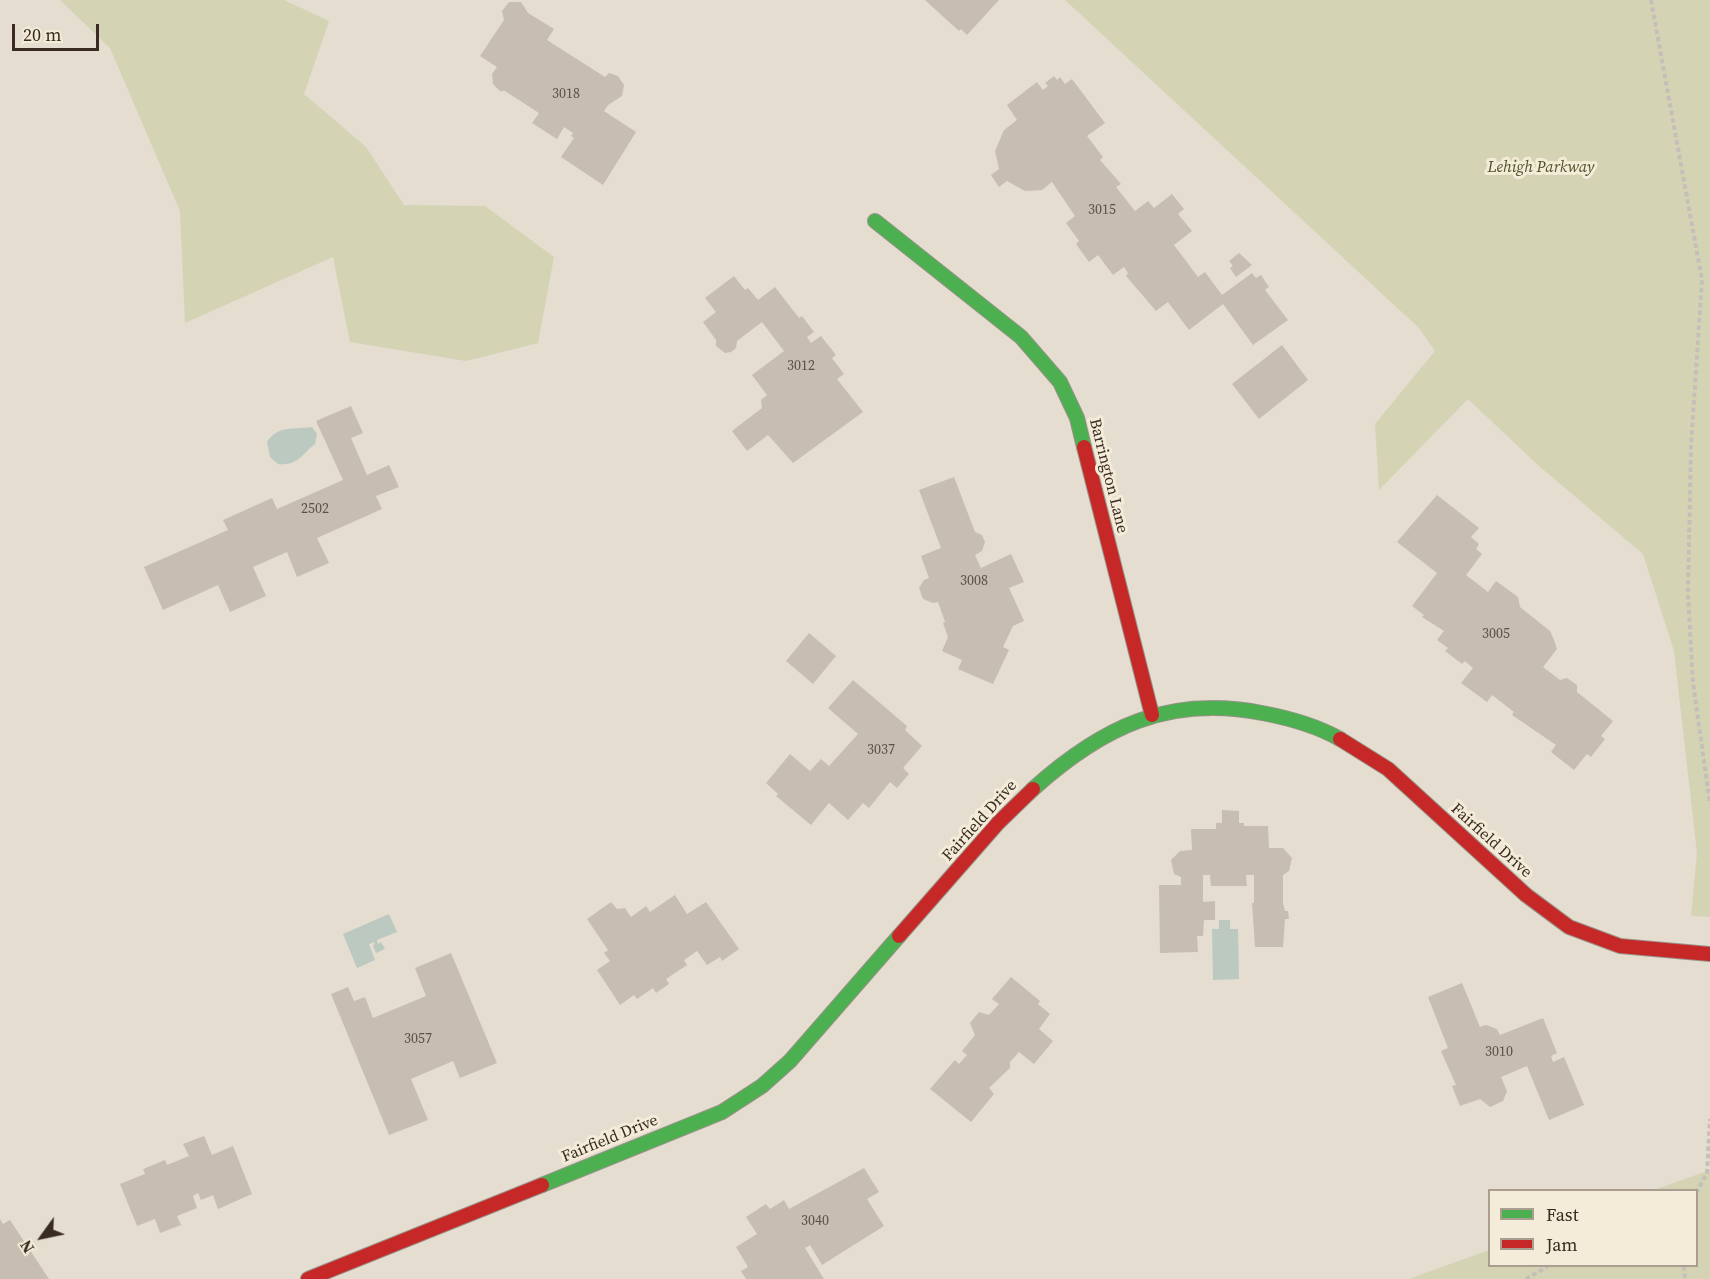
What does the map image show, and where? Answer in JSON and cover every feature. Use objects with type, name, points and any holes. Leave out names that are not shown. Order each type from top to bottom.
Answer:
[{"type":"street","name":"Barrington Lane","points":[[875,221],[1021,337],[1060,382],[1077,418],[1152,715]]},
{"type":"street","name":"Fairfield Drive","points":[[308,1279],[722,1112],[762,1086],[790,1061],[1033,786],[1106,735],[1152,715],[1182,710],[1222,708],[1271,714],[1318,729],[1345,741],[1387,768],[1528,896],[1569,927],[1602,942],[1638,950],[1710,954]]},
{"type":"path","points":[[1651,0],[1702,280],[1690,446],[1688,594],[1693,682],[1710,804]]},
{"type":"path","points":[[1698,1189],[1707,1173],[1710,1119]]},
{"type":"path","points":[[1526,1279],[1546,1267]]},
{"type":"green space","points":[[60,0],[284,0],[329,21],[304,94],[366,147],[404,205],[485,206],[554,257],[538,343],[466,361],[350,342],[333,257],[185,323],[180,211],[110,48]]},
{"type":"green space","name":"Lehigh Parkway","points":[[1065,0],[1710,0],[1710,917],[1691,916],[1697,853],[1674,651],[1643,554],[1539,466],[1468,399],[1379,490],[1375,424],[1435,351],[1419,328]]},
{"type":"green space","points":[[1710,1170],[1710,1279],[1409,1279],[1488,1250],[1488,1267],[1698,1267],[1698,1189],[1657,1189]]},
{"type":"shaded area","points":[[312,427],[317,434],[315,444],[299,459],[290,463],[278,464],[270,457],[267,442],[276,433],[286,429]]},
{"type":"shaded area","points":[[389,914],[397,932],[377,940],[378,944],[381,942],[385,949],[376,953],[373,946],[375,942],[369,944],[375,960],[357,968],[343,934]]},
{"type":"shaded area","points":[[1219,920],[1230,920],[1230,929],[1238,929],[1239,979],[1213,980],[1212,929],[1219,929]]},
{"type":"building","points":[[925,0],[999,0],[967,35],[961,29],[959,31]]},
{"type":"building","points":[[509,2],[521,2],[528,13],[554,29],[547,40],[605,77],[609,73],[618,76],[624,85],[622,96],[608,105],[604,111],[636,132],[603,185],[561,157],[574,138],[571,136],[573,133],[564,127],[557,139],[532,123],[539,113],[505,91],[500,91],[493,84],[492,74],[497,67],[480,56],[504,20],[502,11]]},
{"type":"building","points":[[1054,76],[1057,80],[1060,77],[1065,84],[1072,79],[1105,123],[1087,136],[1103,157],[1100,160],[1121,184],[1116,187],[1135,211],[1148,201],[1154,208],[1172,194],[1184,209],[1178,214],[1192,231],[1174,245],[1198,277],[1205,272],[1222,295],[1252,273],[1256,278],[1261,275],[1269,287],[1265,290],[1288,320],[1253,345],[1223,304],[1189,330],[1168,302],[1156,311],[1126,276],[1128,273],[1124,267],[1113,275],[1098,255],[1089,262],[1076,244],[1079,241],[1066,223],[1075,216],[1052,182],[1042,190],[1025,191],[1007,181],[999,187],[991,175],[999,169],[995,151],[1004,130],[1017,120],[1007,105],[1037,82],[1043,90],[1048,86],[1045,83]]},
{"type":"building","points":[[1239,253],[1252,265],[1236,277],[1230,268],[1233,266],[1229,261]]},
{"type":"building","points":[[734,276],[745,290],[748,288],[758,300],[775,287],[799,318],[802,316],[814,332],[807,337],[811,343],[821,336],[836,355],[832,358],[844,374],[837,379],[863,412],[793,463],[768,435],[747,451],[732,431],[762,408],[761,400],[767,395],[752,375],[784,351],[762,322],[737,341],[736,348],[731,352],[725,353],[716,346],[716,340],[703,322],[716,312],[705,298]]},
{"type":"building","points":[[1282,345],[1308,380],[1259,419],[1232,384]]},
{"type":"building","points":[[351,406],[363,433],[351,438],[367,475],[389,465],[399,487],[376,496],[382,509],[317,538],[329,563],[297,577],[287,552],[253,567],[266,596],[230,612],[218,585],[163,610],[144,567],[228,530],[223,520],[272,498],[277,509],[343,480],[316,421]]},
{"type":"building","points":[[954,477],[975,532],[982,535],[985,542],[982,551],[975,555],[981,568],[1011,554],[1024,582],[1009,588],[1024,621],[1013,626],[1003,647],[1009,650],[993,684],[958,669],[962,660],[942,651],[948,637],[938,602],[933,603],[923,599],[919,588],[924,580],[929,578],[921,556],[941,548],[919,490]]},
{"type":"building","points":[[1437,495],[1479,528],[1471,537],[1479,544],[1476,549],[1482,554],[1466,575],[1488,592],[1496,581],[1518,597],[1520,607],[1550,631],[1554,640],[1557,649],[1543,667],[1560,680],[1567,678],[1577,685],[1577,692],[1613,721],[1601,736],[1605,739],[1591,757],[1587,754],[1574,770],[1551,752],[1556,745],[1512,715],[1514,712],[1492,695],[1487,702],[1461,683],[1473,668],[1465,661],[1462,664],[1445,651],[1448,648],[1437,640],[1444,631],[1422,617],[1424,615],[1412,606],[1437,573],[1397,542]]},
{"type":"building","points":[[809,633],[836,656],[813,684],[786,661]]},
{"type":"building","points":[[853,680],[907,726],[905,730],[922,746],[903,768],[909,774],[897,788],[890,782],[869,808],[863,803],[848,820],[829,803],[811,825],[776,796],[778,794],[766,783],[790,754],[810,771],[821,759],[829,766],[858,734],[828,708]]},
{"type":"building","points":[[1222,810],[1239,811],[1239,823],[1244,823],[1244,826],[1268,826],[1269,848],[1283,848],[1292,858],[1289,871],[1283,875],[1283,903],[1285,911],[1288,911],[1289,919],[1285,919],[1283,947],[1255,947],[1252,903],[1254,903],[1254,875],[1246,875],[1247,886],[1211,886],[1210,875],[1203,875],[1203,902],[1215,901],[1215,920],[1204,920],[1203,936],[1197,936],[1198,952],[1160,953],[1159,885],[1181,885],[1181,877],[1174,874],[1171,860],[1180,851],[1192,850],[1191,829],[1216,829],[1216,823],[1222,823]]},
{"type":"building","points":[[675,895],[687,914],[706,902],[739,949],[722,961],[720,957],[707,965],[697,951],[684,960],[687,965],[666,979],[669,984],[656,993],[653,988],[637,999],[634,995],[620,1005],[597,970],[610,961],[604,953],[608,950],[587,919],[611,902],[617,909],[625,908],[631,917],[646,906],[650,912]]},
{"type":"building","points":[[451,953],[497,1063],[460,1078],[453,1061],[411,1079],[428,1120],[389,1135],[331,994],[348,987],[354,1001],[365,997],[373,1018],[426,996],[415,968]]},
{"type":"building","points":[[1011,977],[1040,1001],[1038,1004],[1050,1014],[1039,1029],[1053,1041],[1034,1064],[1019,1052],[1010,1062],[1010,1068],[989,1088],[994,1094],[971,1122],[930,1089],[955,1060],[959,1064],[967,1055],[962,1051],[975,1035],[970,1023],[979,1012],[989,1015],[999,1004],[992,999]]},
{"type":"building","points":[[1462,983],[1480,1027],[1486,1025],[1497,1029],[1500,1035],[1543,1018],[1557,1053],[1551,1056],[1553,1062],[1564,1057],[1584,1105],[1549,1120],[1527,1066],[1501,1077],[1507,1091],[1503,1101],[1490,1107],[1480,1099],[1460,1106],[1452,1086],[1456,1085],[1441,1051],[1448,1048],[1428,997]]},
{"type":"building","points":[[204,1136],[212,1155],[233,1146],[252,1194],[218,1209],[213,1195],[201,1200],[198,1193],[193,1196],[197,1208],[177,1216],[181,1225],[160,1233],[155,1219],[137,1226],[120,1184],[145,1174],[143,1169],[165,1160],[167,1165],[189,1156],[183,1144]]},
{"type":"building","points":[[864,1168],[879,1192],[867,1199],[884,1226],[822,1265],[810,1245],[805,1248],[824,1279],[746,1279],[741,1271],[748,1267],[736,1247],[757,1234],[746,1217],[766,1204],[770,1209],[784,1200],[789,1209]]},
{"type":"building","points":[[0,1219],[3,1224],[10,1220],[49,1279],[0,1279]]},
{"type":"traffic: fast","points":[[875,221],[1021,337],[1060,382],[1077,418],[1084,447]]},
{"type":"traffic: fast","points":[[1033,789],[1085,748],[1111,733],[1138,721],[1166,713],[1196,709],[1228,709],[1262,713],[1302,723],[1340,739]]},
{"type":"traffic: fast","points":[[542,1185],[722,1112],[762,1086],[790,1061],[899,936]]},
{"type":"traffic: jam","points":[[1084,447],[1152,715]]},
{"type":"traffic: jam","points":[[1340,739],[1388,769],[1526,895],[1569,927],[1620,946],[1710,954]]},
{"type":"traffic: jam","points":[[899,936],[998,823],[1033,789]]},
{"type":"traffic: jam","points":[[308,1279],[542,1185]]}]
